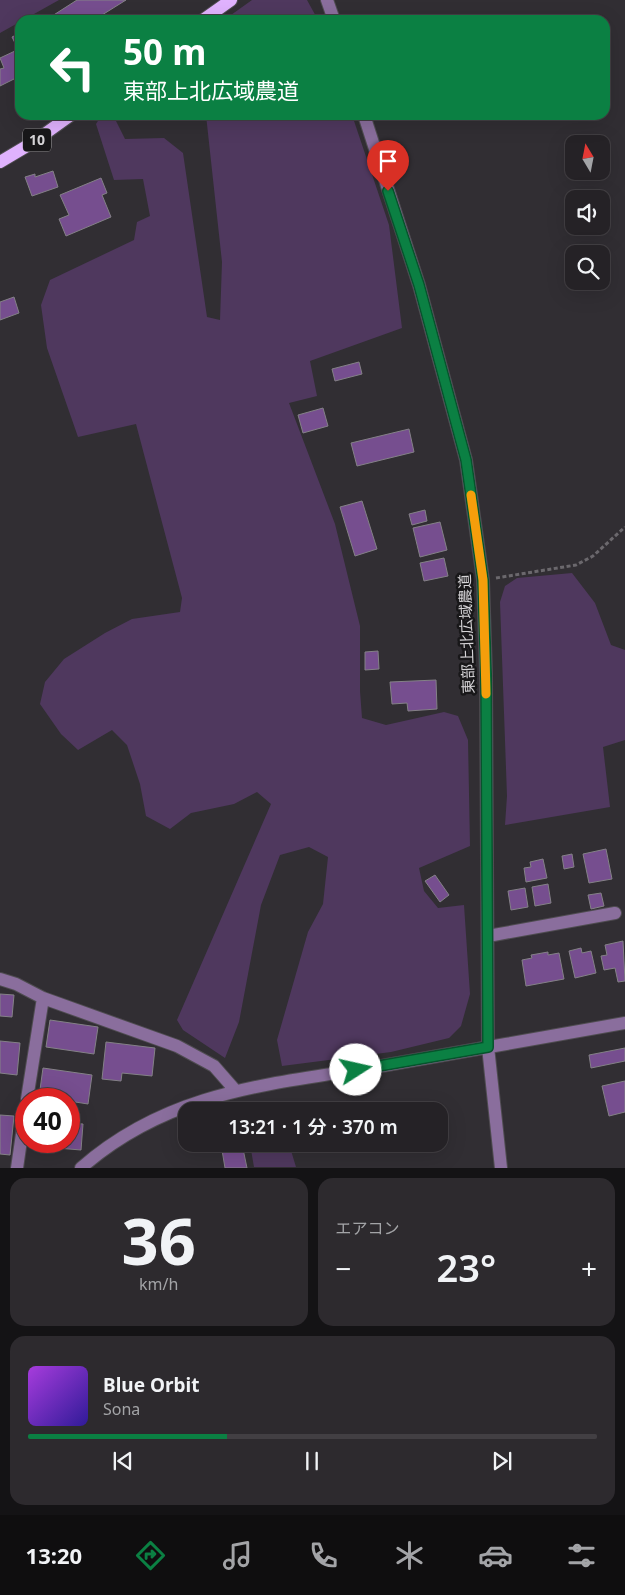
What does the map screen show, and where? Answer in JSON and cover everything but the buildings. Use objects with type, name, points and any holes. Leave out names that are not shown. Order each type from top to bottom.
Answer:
[{"type":"main road","points":[[210,15],[230,0]]},
{"type":"main road","name":"10","points":[[0,162],[32,143],[64,120]]},
{"type":"street","points":[[327,0],[332,15]]},
{"type":"street","name":"東部上北広域農道","points":[[366,120],[419,285],[466,460],[483,580],[486,684],[488,1047],[501,1168]]},
{"type":"street","points":[[488,936],[615,913]]},
{"type":"street","points":[[0,979],[16,984],[43,998],[177,1046],[214,1066],[235,1090]]},
{"type":"street","points":[[29,1088],[43,998]]},
{"type":"street","points":[[81,1168],[131,1131],[156,1117],[235,1090],[625,1023]]},
{"type":"street","points":[[17,1168],[19,1153]]},
{"type":"path","points":[[483,580],[576,565],[593,556],[625,527]]},
{"type":"shaded area","points":[[0,0],[59,0],[32,15],[15,15],[15,25],[0,33]]},
{"type":"shaded area","points":[[252,0],[307,0],[315,15],[231,15]]},
{"type":"shaded area","points":[[98,120],[116,120],[125,139],[164,138],[183,153],[207,317],[220,320],[222,262],[207,120],[354,120],[389,225],[402,328],[310,361],[317,396],[289,403],[335,524],[360,626],[362,718],[386,725],[444,712],[458,716],[468,740],[470,846],[419,868],[424,891],[438,908],[464,905],[470,994],[461,1026],[449,1038],[391,1052],[282,1066],[277,1040],[308,932],[323,904],[328,857],[309,847],[280,855],[261,905],[239,1022],[225,1058],[183,1030],[177,1020],[271,804],[257,792],[234,804],[191,813],[170,829],[146,816],[140,784],[127,745],[112,730],[78,750],[61,734],[40,704],[45,682],[64,659],[105,633],[132,619],[180,612],[182,598],[136,424],[78,437],[47,348],[41,305],[50,280],[134,240],[137,222],[150,216],[143,179],[114,180],[96,124]]},
{"type":"shaded area","points":[[572,573],[595,603],[611,645],[625,650],[625,740],[603,747],[610,807],[505,825],[507,796],[500,602],[505,586],[517,578]]},
{"type":"shaded area","points":[[251,1152],[291,1152],[296,1167],[254,1167]]},
{"type":"slow traffic","points":[[471,495],[483,580],[486,694]]},
{"type":"route","points":[[356,1070],[488,1047],[486,674],[483,580],[466,460],[419,285],[388,191]]}]
